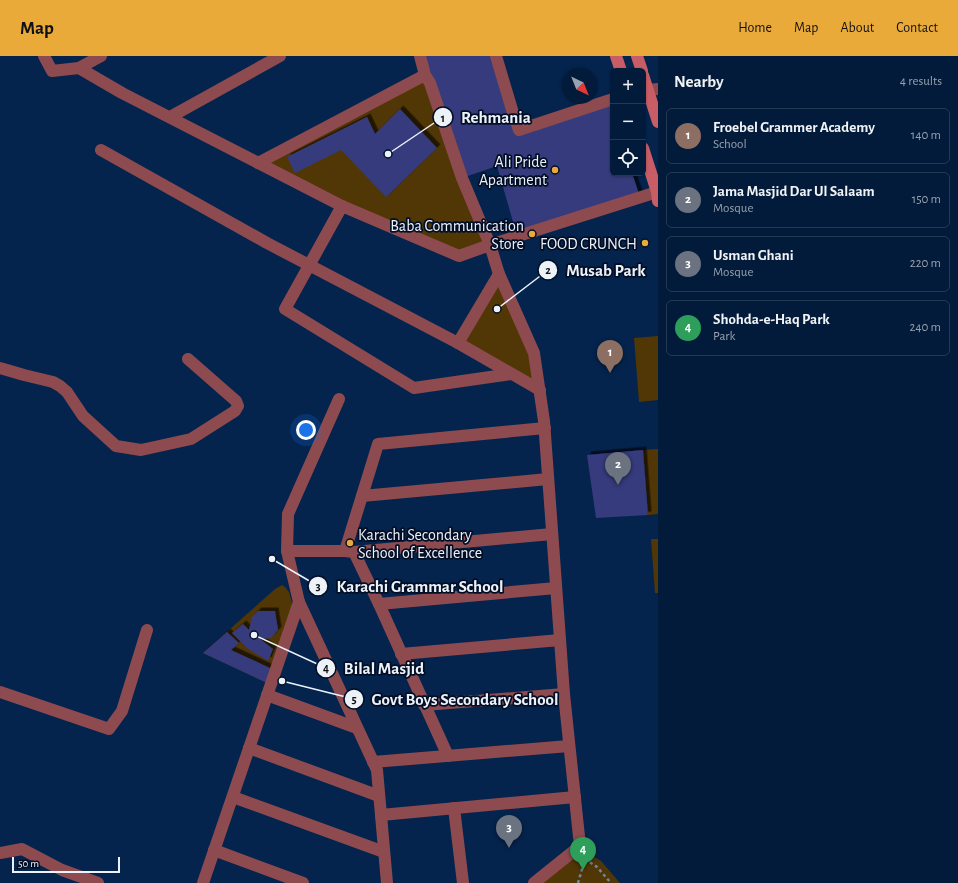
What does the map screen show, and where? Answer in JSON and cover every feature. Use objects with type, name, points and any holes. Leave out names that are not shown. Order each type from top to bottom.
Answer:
[{"type":"main road","points":[[616,56],[619,68]]},
{"type":"main road","points":[[637,56],[641,68]]},
{"type":"main road","points":[[646,80],[653,90],[658,122]]},
{"type":"main road","points":[[646,158],[658,196]]},
{"type":"street","points":[[44,56],[52,70],[79,68],[101,56]]},
{"type":"street","points":[[170,117],[280,56]]},
{"type":"street","points":[[420,56],[425,75],[430,84],[462,178],[490,245],[499,274],[534,353],[540,390],[545,428],[564,694],[580,846],[534,883]]},
{"type":"street","points":[[496,56],[519,130],[610,101]]},
{"type":"street","points":[[79,68],[122,93],[342,206],[459,256],[490,245],[658,196]]},
{"type":"street","points":[[258,163],[425,75]]},
{"type":"street","points":[[101,150],[267,243],[458,343],[540,390]]},
{"type":"street","points":[[342,206],[285,308],[414,388],[511,374]]},
{"type":"street","points":[[458,343],[499,274]]},
{"type":"street","points":[[0,368],[53,382],[67,392],[83,416],[116,446],[141,450],[191,438],[235,411],[238,406],[236,401],[188,359]]},
{"type":"street","points":[[339,399],[288,514],[287,551],[299,602],[376,770],[387,883]]},
{"type":"street","points":[[448,756],[379,604],[350,551],[362,496],[378,444],[545,428]]},
{"type":"street","points":[[362,496],[548,479]]},
{"type":"street","points":[[287,551],[350,551],[552,534]]},
{"type":"street","points":[[379,604],[556,588]]},
{"type":"street","points":[[203,883],[299,602]]},
{"type":"street","points":[[0,692],[110,729],[122,712],[147,630]]},
{"type":"street","points":[[402,654],[560,640]]},
{"type":"street","points":[[424,705],[564,694]]},
{"type":"street","points":[[267,695],[357,728]]},
{"type":"street","points":[[373,762],[569,746]]},
{"type":"street","points":[[249,748],[379,796]]},
{"type":"street","points":[[233,796],[384,852]]},
{"type":"street","points":[[381,815],[575,797]]},
{"type":"street","points":[[454,808],[463,883]]},
{"type":"street","points":[[0,853],[22,849],[62,870],[98,883]]},
{"type":"street","points":[[214,850],[303,883]]},
{"type":"path","points":[[579,864],[585,859]]},
{"type":"path","points":[[578,883],[585,859]]},
{"type":"path","points":[[585,859],[596,867],[611,883]]},
{"type":"shaded area","points":[[425,75],[490,245],[459,256],[258,163]]},
{"type":"shaded area","points":[[499,274],[534,353],[540,390],[458,343]]},
{"type":"shaded area","points":[[658,336],[658,400],[639,402],[634,338]]},
{"type":"shaded area","points":[[658,449],[658,514],[648,515],[643,450]]},
{"type":"shaded area","points":[[651,539],[658,539],[658,593],[655,593]]},
{"type":"shaded area","points":[[282,585],[289,592],[293,606],[267,683],[203,653],[275,589]]},
{"type":"shaded area","points":[[582,849],[601,861],[620,883],[541,883]]},
{"type":"building","name":"Ali Pride Apartment","points":[[420,56],[496,56],[519,131],[609,101],[610,176],[633,176],[640,197],[517,236],[497,166],[462,178]]},
{"type":"building","points":[[400,109],[437,148],[386,197],[341,150],[295,173],[287,157],[367,117],[375,134]]},
{"type":"building","points":[[643,450],[648,515],[596,518],[587,455]]},
{"type":"building","points":[[258,611],[275,611],[278,630],[271,638],[260,639],[273,649],[268,661],[248,649],[232,633],[243,624],[249,630],[252,617]]},
{"type":"building","points":[[227,632],[239,643],[231,650],[272,669],[267,683],[203,653]]},
{"type":"place","name":"Rehmania","points":[[388,154]]},
{"type":"place","name":"Ali Pride Apartment","points":[[555,170]]},
{"type":"place","name":"Baba Communication Store","points":[[532,234]]},
{"type":"place","name":"FOOD CRUNCH","points":[[645,243]]},
{"type":"place","name":"Musab Park","points":[[497,309]]},
{"type":"place","name":"Froebel Grammer Academy","points":[[610,373]]},
{"type":"place","name":"Jama Masjid Dar Ul Salaam","points":[[618,485]]},
{"type":"place","name":"Karachi Secondary School of Excellence","points":[[350,543]]},
{"type":"place","name":"Karachi Grammar School","points":[[272,559]]},
{"type":"place","name":"Bilal Masjid","points":[[254,635]]},
{"type":"place","name":"Govt Boys Secondary School","points":[[282,681]]},
{"type":"place","name":"Usman Ghani","points":[[509,848]]},
{"type":"place","name":"Shohda-e-Haq Park","points":[[583,870]]}]
